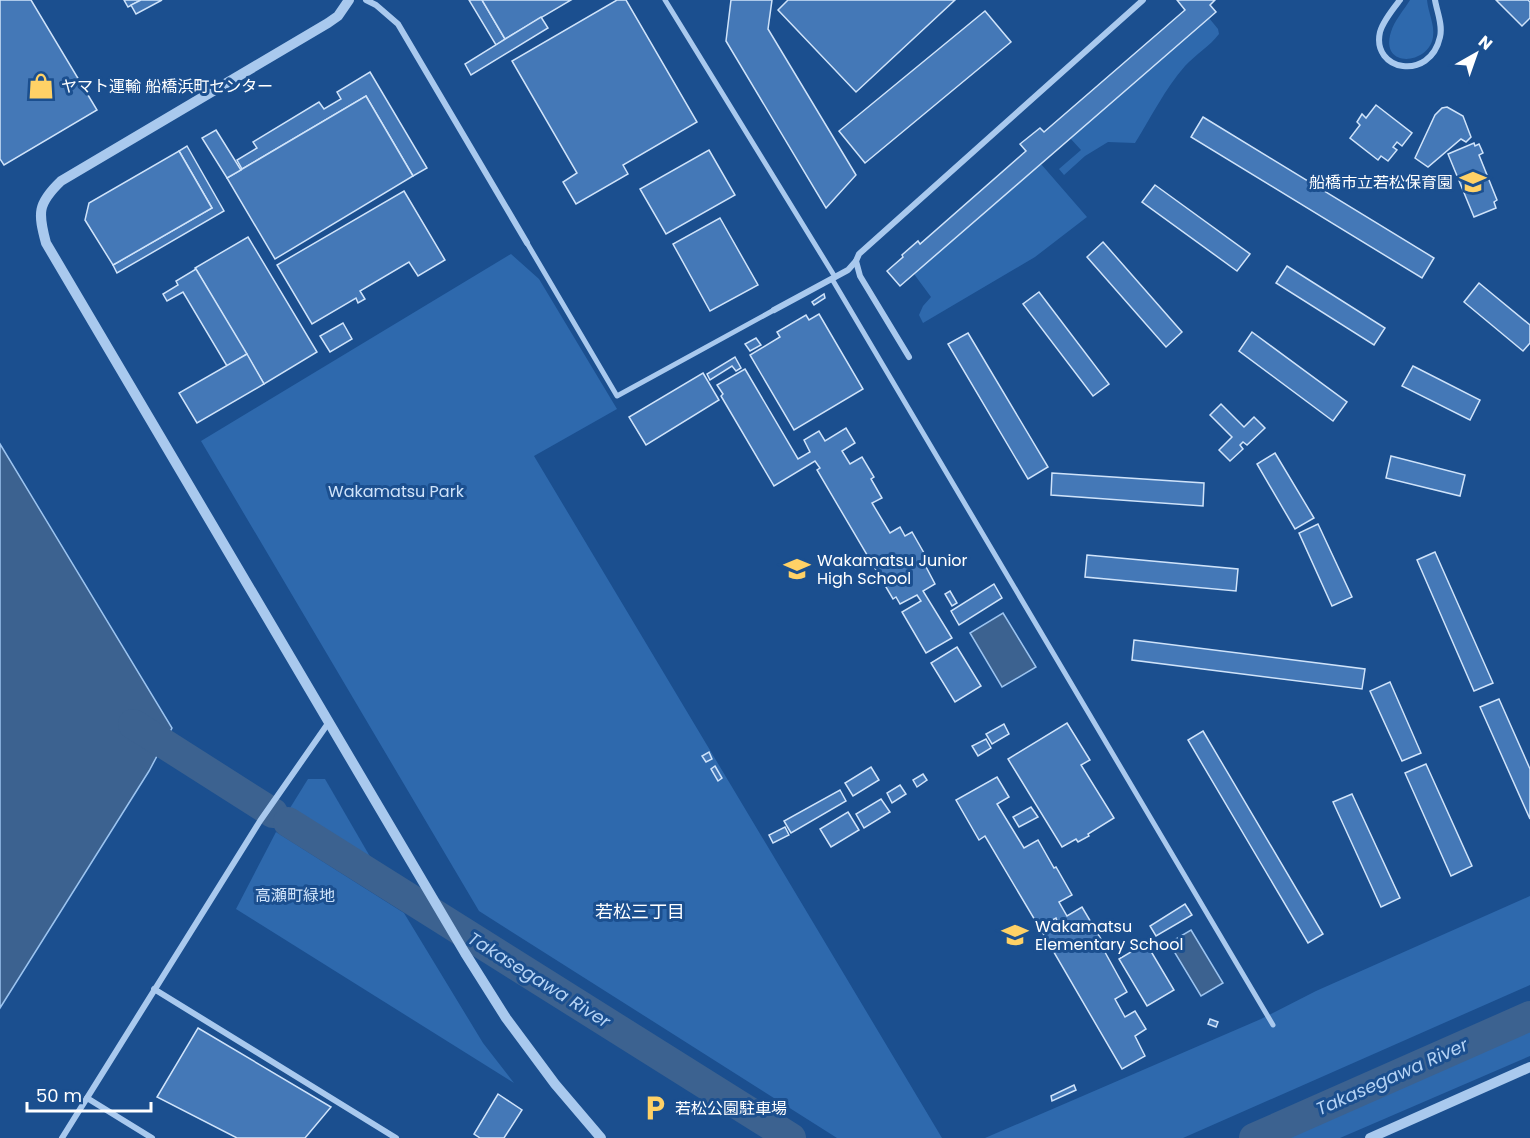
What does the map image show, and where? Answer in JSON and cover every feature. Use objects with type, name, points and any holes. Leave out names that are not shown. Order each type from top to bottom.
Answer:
[{"type":"street","points":[[349,0],[338,16],[328,23],[61,181],[46,195],[41,222],[46,243],[430,896],[506,1018],[555,1084],[601,1138]]},
{"type":"street","points":[[366,0],[376,4],[398,24],[617,396],[848,270],[859,254],[1143,0]]},
{"type":"street","points":[[665,0],[834,278],[1273,1025]]},
{"type":"street","points":[[1400,0],[1380,32],[1380,47],[1388,59],[1399,65],[1412,67],[1424,63],[1434,51],[1440,37],[1436,0]]},
{"type":"street","points":[[856,261],[860,276],[909,357]]},
{"type":"street","points":[[62,1138],[260,820],[329,722]]},
{"type":"street","points":[[154,989],[396,1138]]},
{"type":"street","points":[[1370,1138],[1530,1066]]},
{"type":"street","points":[[87,1098],[152,1138]]},
{"type":"green space","points":[[1410,0],[1427,0],[1433,37],[1430,46],[1423,53],[1406,59],[1392,52],[1389,44],[1392,28]]},
{"type":"green space","points":[[1209,18],[1218,29],[1219,34],[1178,75],[1135,143],[1108,142],[1085,156],[1064,175],[1059,169],[1081,150],[1070,138]]},
{"type":"green space","points":[[1041,164],[1087,217],[1035,257],[923,323],[919,315],[931,297],[914,274]]},
{"type":"green space","name":"Wakamatsu Park","points":[[511,254],[539,279],[617,409],[534,456],[942,1138],[837,1138],[479,911],[201,441]]},
{"type":"green space","name":"高瀬町緑地","points":[[308,779],[325,779],[372,860],[290,808]]},
{"type":"green space","name":"高瀬町緑地","points":[[276,832],[404,913],[483,1043],[514,1083],[236,909]]},
{"type":"green space","points":[[1530,896],[1530,985],[1183,1138],[985,1138],[1261,1019],[1316,991]]},
{"type":"green space","points":[[1530,1028],[1530,1056],[1340,1138],[1279,1138]]},
{"type":"shaded area","points":[[0,444],[172,728],[149,771],[0,1008]]},
{"type":"shaded area","points":[[1003,613],[1036,667],[1002,687],[970,633]]},
{"type":"shaded area","points":[[1191,930],[1223,983],[1201,996],[1169,943]]},
{"type":"building","points":[[0,0],[31,0],[97,110],[4,165],[0,159]]},
{"type":"building","points":[[124,0],[141,0],[128,7]]},
{"type":"building","points":[[141,0],[162,0],[136,14],[131,5]]},
{"type":"building","points":[[469,0],[482,0],[505,39],[496,45]]},
{"type":"building","points":[[482,0],[571,0],[505,39]]},
{"type":"building","points":[[617,0],[626,0],[697,122],[623,165],[628,174],[576,204],[563,182],[577,173],[512,61]]},
{"type":"building","points":[[731,0],[772,0],[768,29],[856,175],[826,208],[726,41]]},
{"type":"building","points":[[788,0],[955,0],[856,92],[778,10]]},
{"type":"building","points":[[1177,0],[1215,0],[1210,5],[1216,12],[900,286],[887,271],[903,257],[902,255],[918,241],[920,244],[1026,151],[1020,144],[1040,128],[1044,132],[1185,10]]},
{"type":"building","points":[[1496,0],[1528,0],[1530,18],[1522,26]]},
{"type":"building","points":[[985,11],[1011,42],[865,163],[839,131]]},
{"type":"building","points":[[541,17],[548,28],[471,75],[465,64]]},
{"type":"building","points":[[370,72],[427,168],[413,176],[366,96],[242,169],[237,160],[257,148],[253,142],[319,102],[324,109],[341,99],[337,92]]},
{"type":"building","points":[[366,96],[413,176],[275,259],[227,178]]},
{"type":"building","points":[[1376,105],[1412,133],[1402,146],[1397,142],[1393,147],[1397,150],[1388,161],[1381,156],[1378,160],[1350,138],[1360,125],[1357,122],[1362,114],[1366,118]]},
{"type":"building","points":[[1447,107],[1463,116],[1471,137],[1466,142],[1461,139],[1428,167],[1415,158],[1435,115],[1442,108]]},
{"type":"building","points":[[1203,117],[1434,258],[1422,278],[1191,137]]},
{"type":"building","points":[[216,130],[241,170],[227,178],[202,138]]},
{"type":"building","points":[[1474,143],[1475,146],[1479,144],[1483,153],[1479,155],[1497,200],[1494,202],[1496,208],[1474,217],[1448,154]]},
{"type":"building","points":[[187,146],[224,211],[117,273],[113,265],[212,208],[179,151]]},
{"type":"building","points":[[709,150],[735,195],[666,234],[640,189]]},
{"type":"building","points":[[179,151],[212,208],[113,265],[85,220],[89,203]]},
{"type":"building","points":[[1155,185],[1250,254],[1237,271],[1142,202]]},
{"type":"building","points":[[404,191],[445,260],[418,276],[409,262],[360,291],[365,299],[358,303],[356,298],[312,324],[277,265]]},
{"type":"building","points":[[720,218],[758,285],[710,311],[673,244]]},
{"type":"building","points":[[248,237],[317,352],[264,384],[195,268]]},
{"type":"building","points":[[1103,242],[1182,332],[1166,347],[1087,257]]},
{"type":"building","points":[[1287,266],[1385,328],[1374,345],[1276,283]]},
{"type":"building","points":[[196,269],[247,354],[227,366],[183,292],[167,301],[163,294],[178,285],[176,281]]},
{"type":"building","points":[[1479,283],[1530,325],[1530,343],[1523,351],[1464,302]]},
{"type":"building","points":[[1039,292],[1109,384],[1093,396],[1023,304]]},
{"type":"building","points":[[824,294],[825,298],[814,305],[812,302]]},
{"type":"building","points":[[819,314],[863,389],[794,430],[750,355],[780,337],[777,332],[806,315],[809,320]]},
{"type":"building","points":[[343,323],[352,339],[330,352],[320,336]]},
{"type":"building","points":[[1252,332],[1347,402],[1333,421],[1239,351]]},
{"type":"building","points":[[968,333],[1048,467],[1028,479],[948,344]]},
{"type":"building","points":[[756,338],[761,345],[750,351],[745,344]]},
{"type":"building","points":[[247,354],[264,384],[197,423],[179,393]]},
{"type":"building","points":[[735,357],[741,368],[736,371],[732,366],[710,380],[707,374]]},
{"type":"building","points":[[1413,366],[1480,400],[1470,420],[1402,386]]},
{"type":"building","points":[[745,369],[798,459],[810,452],[804,440],[819,431],[825,441],[846,428],[855,443],[842,451],[850,464],[862,457],[874,477],[871,479],[882,498],[872,503],[890,533],[900,527],[905,536],[912,532],[928,560],[924,563],[935,584],[923,591],[952,638],[926,653],[902,612],[921,601],[917,595],[900,604],[896,597],[893,599],[817,470],[820,468],[815,461],[774,486],[721,396],[723,394],[717,385]]},
{"type":"building","points":[[703,373],[719,400],[646,445],[629,417]]},
{"type":"building","points":[[1221,404],[1244,427],[1254,417],[1265,428],[1247,445],[1243,442],[1240,445],[1243,449],[1230,461],[1219,450],[1232,437],[1210,415]]},
{"type":"building","points":[[1275,453],[1314,518],[1295,529],[1257,464]]},
{"type":"building","points":[[1391,456],[1465,475],[1460,496],[1386,478]]},
{"type":"building","points":[[1052,473],[1204,483],[1203,506],[1051,495]]},
{"type":"building","points":[[1318,524],[1352,597],[1332,606],[1299,533]]},
{"type":"building","points":[[1435,552],[1493,683],[1474,691],[1417,560]]},
{"type":"building","points":[[1087,555],[1238,569],[1236,591],[1085,577]]},
{"type":"building","points":[[994,584],[1002,598],[959,625],[951,611]]},
{"type":"building","points":[[950,591],[957,603],[952,606],[945,594]]},
{"type":"building","points":[[1134,640],[1365,669],[1362,689],[1132,660]]},
{"type":"building","points":[[957,647],[981,686],[955,702],[931,663]]},
{"type":"building","points":[[1390,682],[1421,753],[1402,761],[1370,691]]},
{"type":"building","points":[[1499,699],[1530,769],[1530,819],[1480,707]]},
{"type":"building","points":[[1067,723],[1090,760],[1081,765],[1114,818],[1088,834],[1089,836],[1078,842],[1076,839],[1062,847],[1008,759]]},
{"type":"building","points":[[1004,724],[1009,734],[992,744],[986,734]]},
{"type":"building","points":[[1203,731],[1323,934],[1308,943],[1188,740]]},
{"type":"building","points":[[986,739],[991,748],[978,756],[972,746]]},
{"type":"building","points":[[709,752],[712,759],[706,762],[702,756]]},
{"type":"building","points":[[1426,764],[1472,866],[1451,876],[1405,773]]},
{"type":"building","points":[[715,766],[722,778],[718,781],[711,769]]},
{"type":"building","points":[[871,767],[879,780],[853,796],[845,783]]},
{"type":"building","points":[[923,774],[927,780],[917,787],[913,780]]},
{"type":"building","points":[[997,777],[1009,797],[997,804],[1024,848],[1038,840],[1054,868],[1056,867],[1072,895],[1059,902],[1067,916],[1082,907],[1104,944],[1101,945],[1127,992],[1115,999],[1125,1017],[1135,1011],[1146,1029],[1135,1036],[1145,1056],[1122,1069],[1041,930],[1057,921],[1056,918],[1039,927],[985,836],[979,840],[956,800]]},
{"type":"building","points":[[900,785],[906,794],[892,803],[887,793]]},
{"type":"building","points":[[840,790],[846,801],[791,833],[784,821]]},
{"type":"building","points":[[1352,794],[1400,898],[1381,907],[1333,802]]},
{"type":"building","points":[[881,799],[890,812],[864,828],[856,814]]},
{"type":"building","points":[[1031,807],[1038,817],[1019,827],[1013,817]]},
{"type":"building","points":[[848,812],[859,830],[831,847],[820,829]]},
{"type":"building","points":[[785,827],[789,835],[773,843],[769,835]]},
{"type":"building","points":[[1185,904],[1192,915],[1156,936],[1150,926]]},
{"type":"building","points":[[1146,943],[1174,990],[1147,1006],[1119,959]]},
{"type":"building","points":[[1210,1019],[1218,1022],[1216,1027],[1208,1024]]},
{"type":"building","points":[[198,1028],[331,1107],[305,1138],[237,1138],[157,1097]]},
{"type":"building","points":[[1074,1085],[1076,1090],[1052,1101],[1051,1096]]},
{"type":"building","points":[[498,1094],[522,1110],[504,1138],[480,1138],[474,1134]]},
{"type":"waterway","name":"Takasegawa River","points":[[133,724],[273,813]]},
{"type":"waterway","name":"Takasegawa River","points":[[288,822],[791,1138]]},
{"type":"waterway","name":"Takasegawa River","points":[[1254,1138],[1530,1016]]},
{"type":"place","name":"ヤマト運輸 船橋浜町センター","points":[[41,86]]},
{"type":"place","name":"船橋市立若松保育園","points":[[1473,182]]},
{"type":"place","name":"Wakamatsu Junior High School","points":[[797,569]]},
{"type":"place","name":"Wakamatsu Elementary School","points":[[1015,935]]},
{"type":"place","name":"若松公園駐車場","points":[[655,1108]]},
{"type":"district","name":"若松三丁目","points":[[640,912]]}]
